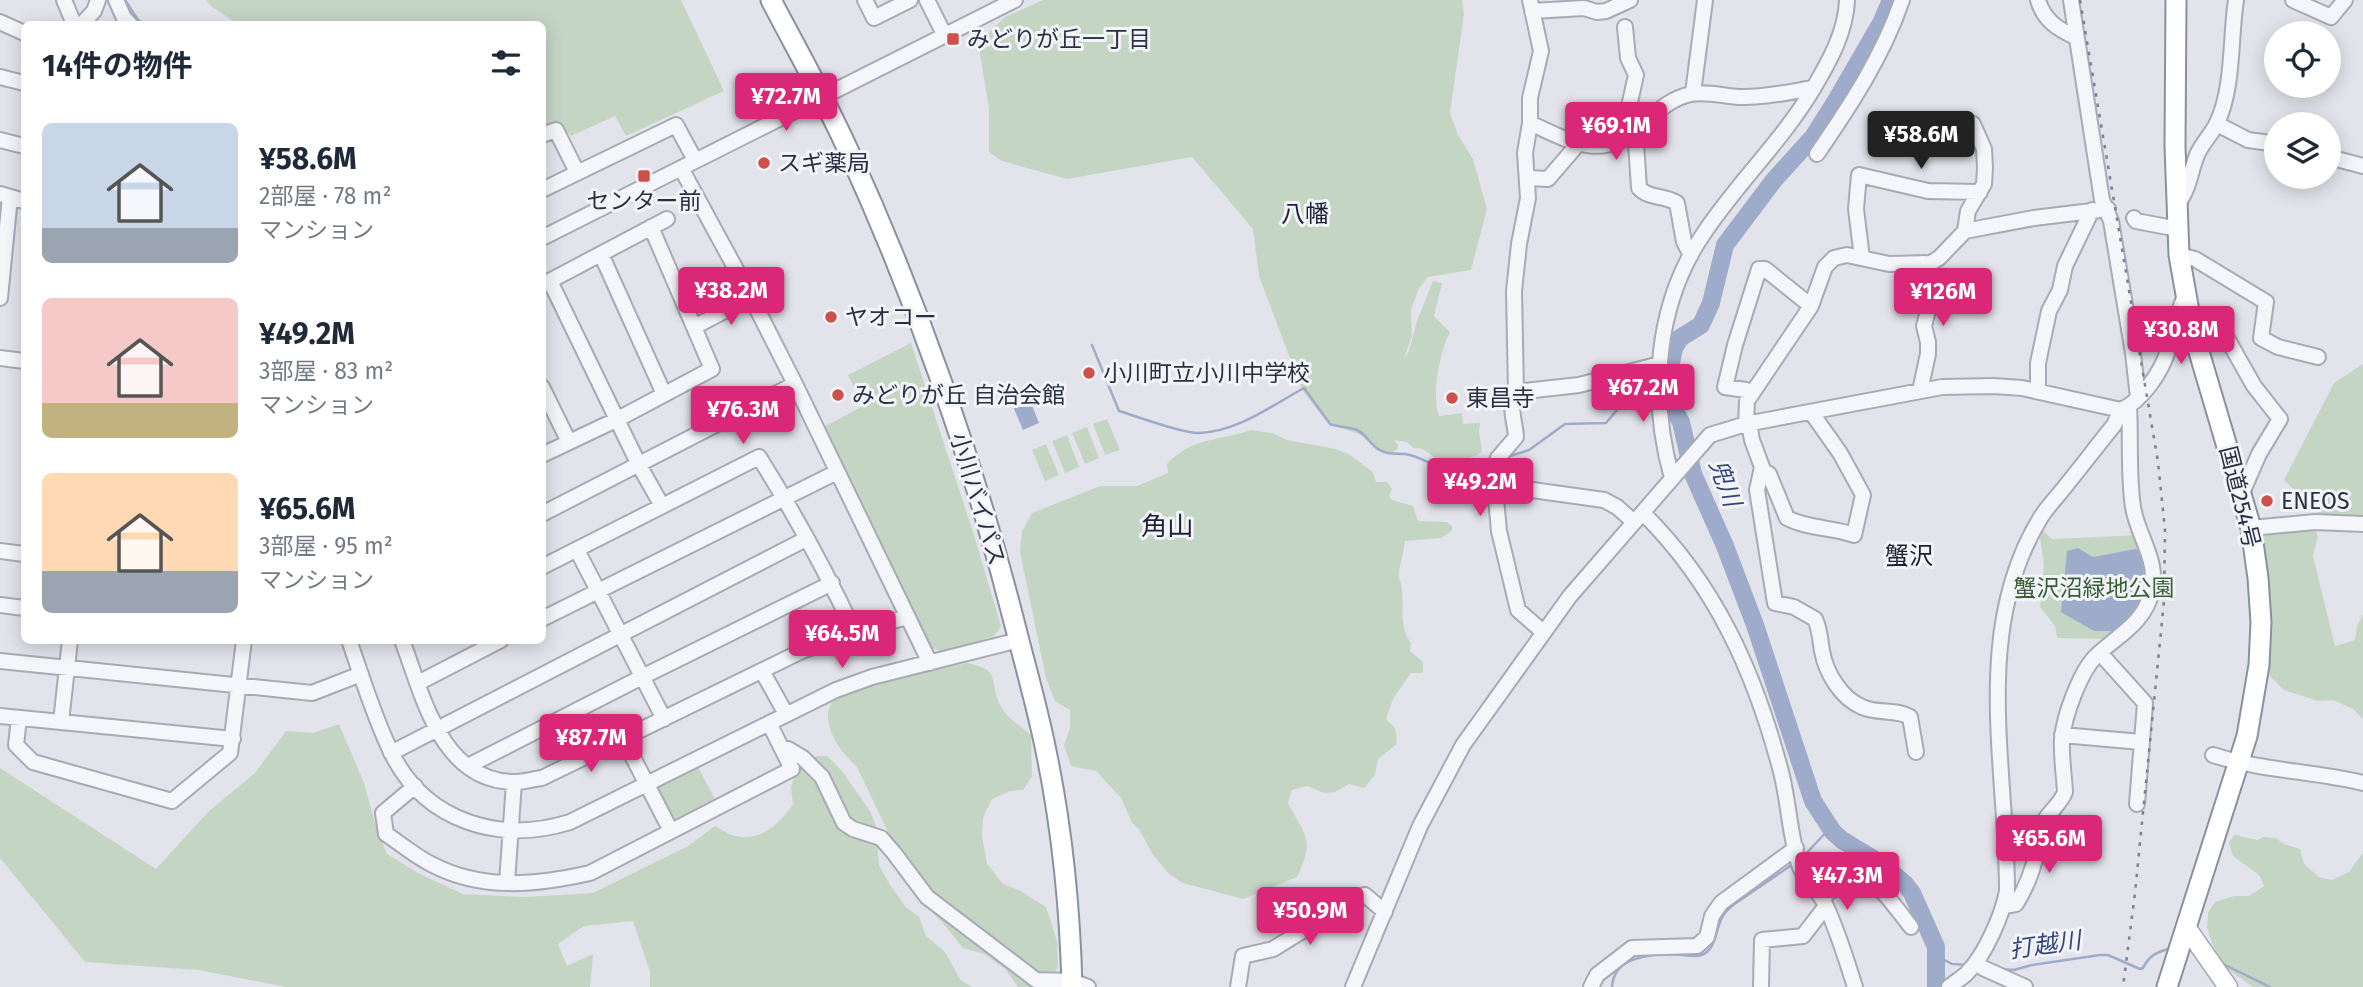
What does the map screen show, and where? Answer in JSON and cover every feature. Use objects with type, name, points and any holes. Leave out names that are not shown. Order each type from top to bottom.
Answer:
[{"type":"highway","name":"小川バイパス","points":[[771,0],[822,96],[878,221],[940,379],[982,507],[1019,640],[1053,789],[1077,985]]},
{"type":"highway","name":"国道254号","points":[[2167,987],[2238,764],[2253,707],[2261,622],[2251,528],[2186,302],[2179,255],[2176,0]]},
{"type":"main road","points":[[2181,942],[2228,987]]},
{"type":"street","points":[[64,0],[73,21]]},
{"type":"street","points":[[85,21],[98,0]]},
{"type":"street","points":[[116,0],[127,21]]},
{"type":"street","points":[[865,0],[874,18],[910,0]]},
{"type":"street","points":[[927,0],[945,36]]},
{"type":"street","points":[[546,236],[1015,0]]},
{"type":"street","points":[[1543,632],[1518,610],[1499,531],[1494,488],[1498,458],[1516,437],[1511,407],[1516,392],[1514,292],[1518,244],[1528,198],[1525,153],[1530,122],[1530,98],[1541,51],[1531,5],[1584,8],[1597,12],[1615,9],[1630,0]]},
{"type":"street","points":[[1693,93],[1705,0]]},
{"type":"street","points":[[1672,478],[1661,432],[1660,364],[1667,316],[1675,290],[1691,255],[1716,216],[1782,135],[1813,88],[1842,30],[1847,0]]},
{"type":"street","points":[[1817,154],[1841,121],[1869,71],[1902,0]]},
{"type":"street","points":[[2038,0],[2048,20],[2077,38]]},
{"type":"street","points":[[2004,906],[2016,904],[2022,894],[2038,850],[2039,830],[2063,798],[2063,735],[2082,676],[2100,653],[2138,621],[2147,608],[2154,580],[2151,556],[2134,511],[2131,492],[2128,317],[2108,209],[2102,200],[2098,180],[2071,0]]},
{"type":"street","points":[[2177,205],[2185,195],[2197,155],[2217,124],[2229,71],[2236,0]]},
{"type":"street","points":[[2293,0],[2331,17],[2345,0]]},
{"type":"street","points":[[0,22],[21,32]]},
{"type":"street","points":[[1625,27],[1628,58],[1636,75],[1630,102],[1636,132],[1639,188],[1646,195],[1677,203],[1684,242],[1691,255]]},
{"type":"street","points":[[0,77],[21,82]]},
{"type":"street","points":[[1530,122],[1578,144],[1596,148],[1609,146],[1636,132],[1663,106],[1693,93],[1750,97],[1813,88]]},
{"type":"street","points":[[1916,752],[1910,717],[1901,713],[1880,713],[1853,702],[1834,681],[1826,666],[1815,619],[1794,607],[1775,603],[1757,490],[1762,470],[1745,409],[1751,394],[1811,306],[1825,267],[1834,258],[1847,255],[1889,264],[1931,263],[1965,231],[1968,211],[1980,192],[1984,176],[1984,149],[1973,124]]},
{"type":"street","points":[[2217,124],[2248,140],[2264,142]]},
{"type":"street","points":[[546,188],[676,125],[695,160]]},
{"type":"street","points":[[546,134],[556,130],[577,172]]},
{"type":"street","points":[[0,140],[21,145]]},
{"type":"street","points":[[1528,178],[1548,179],[1578,144]]},
{"type":"street","points":[[2341,160],[2363,166]]},
{"type":"street","points":[[681,168],[751,296],[930,663]]},
{"type":"street","points":[[1862,258],[1856,209],[1858,175],[1928,191],[1980,192]]},
{"type":"street","points":[[0,298],[12,198]]},
{"type":"street","points":[[1965,231],[2108,209]]},
{"type":"street","points":[[2038,391],[2038,363],[2049,311],[2060,290],[2065,266],[2092,210]]},
{"type":"street","points":[[2134,218],[2136,221],[2178,229]]},
{"type":"street","points":[[662,506],[546,283],[667,219]]},
{"type":"street","points":[[546,453],[618,419],[712,369],[651,227]]},
{"type":"street","points":[[601,254],[664,394]]},
{"type":"street","points":[[2179,255],[2195,259],[2266,302],[2261,338],[2278,347],[2318,357]]},
{"type":"street","points":[[1920,391],[1928,354],[1924,326],[1930,303],[1923,263]]},
{"type":"street","points":[[1751,394],[1746,390],[1725,387],[1759,269],[1765,269],[1811,306]]},
{"type":"street","points":[[694,327],[751,296]]},
{"type":"street","points":[[1963,978],[2004,906],[2007,876],[1997,681],[1999,645],[2011,581],[2042,516],[2165,358],[2176,317],[2186,302],[2228,340],[2254,386],[2269,407],[2279,415],[2280,419],[2254,464],[2242,493]]},
{"type":"street","points":[[0,358],[21,361]]},
{"type":"street","points":[[1516,392],[1579,384],[1660,364]]},
{"type":"street","points":[[546,511],[795,384]]},
{"type":"street","points":[[1353,987],[1420,826],[1454,759],[1580,583],[1704,440],[1716,432],[1748,423],[1920,391],[1967,386],[2005,387],[2129,405]]},
{"type":"street","points":[[546,395],[569,442]]},
{"type":"street","points":[[1762,470],[1769,474],[1787,518],[1804,526],[1835,529],[1854,535],[1863,495],[1840,453],[1811,412]]},
{"type":"street","points":[[546,565],[759,457],[832,583],[854,631]]},
{"type":"street","points":[[546,617],[837,472]]},
{"type":"street","points":[[1494,488],[1525,489],[1604,500],[1668,538],[1686,561],[1731,632],[1754,685],[1781,771],[1796,848],[1805,876],[1824,902],[1855,987]]},
{"type":"street","points":[[2251,528],[2315,522],[2363,524]]},
{"type":"street","points":[[391,753],[806,539]]},
{"type":"street","points":[[577,550],[664,719]]},
{"type":"street","points":[[0,551],[21,554]]},
{"type":"street","points":[[468,766],[832,583]]},
{"type":"street","points":[[0,605],[21,608]]},
{"type":"street","points":[[403,644],[436,729],[455,757],[482,774],[514,782],[542,778],[624,740],[802,650],[854,631],[908,617]]},
{"type":"street","points":[[350,644],[391,753],[415,786],[434,804],[474,825],[509,832],[546,830],[570,822],[786,714],[872,677],[1019,640]]},
{"type":"street","points":[[61,722],[70,644]]},
{"type":"street","points":[[19,718],[16,745],[33,762],[172,801],[230,753],[244,644]]},
{"type":"street","points":[[418,683],[493,644]]},
{"type":"street","points":[[2100,653],[2145,703],[2137,804]]},
{"type":"street","points":[[0,661],[312,693],[361,674]]},
{"type":"street","points":[[762,671],[786,714]]},
{"type":"street","points":[[0,716],[233,739]]},
{"type":"street","points":[[415,786],[383,813],[386,834],[430,864],[455,875],[507,883],[526,884],[590,873],[792,769],[769,723]]},
{"type":"street","points":[[2063,735],[2141,742]]},
{"type":"street","points":[[624,740],[671,831]]},
{"type":"street","points":[[783,751],[788,749],[803,758],[821,777],[844,823],[853,830],[881,838],[926,897],[1036,979],[1077,985]]},
{"type":"street","points":[[2213,755],[2238,764],[2363,783]]},
{"type":"street","points":[[507,883],[514,782]]},
{"type":"street","points":[[1591,987],[1597,975],[1632,948],[1697,946],[1707,937],[1712,916],[1721,903],[1796,848]]},
{"type":"street","points":[[1761,987],[1762,940],[1803,936],[1824,902],[1844,878],[1857,873],[1866,877],[1912,926]]},
{"type":"street","points":[[1238,987],[1243,956],[1273,949],[1362,895],[1385,912]]},
{"type":"street","points":[[1963,978],[1983,968],[2025,987]]},
{"type":"green space","points":[[206,0],[681,0],[724,91],[626,136],[615,116],[571,136],[560,126],[546,131],[546,21],[233,21]]},
{"type":"green space","points":[[1043,0],[1462,0],[1464,14],[1450,113],[1458,135],[1473,159],[1487,209],[1471,270],[1428,277],[1419,288],[1411,310],[1412,336],[1404,359],[1433,281],[1442,283],[1434,316],[1450,332],[1438,373],[1436,396],[1439,416],[1462,413],[1463,424],[1480,423],[1482,452],[1449,462],[1422,449],[1413,448],[1407,442],[1394,440],[1398,448],[1392,453],[1378,451],[1361,435],[1336,426],[1324,418],[1302,390],[1259,276],[1253,229],[1192,157],[1067,179],[1002,161],[989,152],[989,109],[978,42],[1005,17]]},
{"type":"green space","points":[[911,343],[1001,626],[994,636],[943,652],[931,648],[822,428],[863,406],[848,375]]},
{"type":"green space","points":[[2363,364],[2363,519],[2321,516],[2284,480],[2334,383]]},
{"type":"green space","points":[[1107,419],[1120,450],[1105,455],[1093,424]]},
{"type":"green space","points":[[1087,427],[1099,458],[1085,464],[1072,433]]},
{"type":"green space","points":[[1251,430],[1336,449],[1350,455],[1373,472],[1376,482],[1387,482],[1392,489],[1389,496],[1392,500],[1413,506],[1418,521],[1447,522],[1452,526],[1452,531],[1441,538],[1405,541],[1399,575],[1403,624],[1411,643],[1410,651],[1423,662],[1423,673],[1411,673],[1393,699],[1386,719],[1395,728],[1397,744],[1378,759],[1375,775],[1364,788],[1349,784],[1335,792],[1324,793],[1307,786],[1292,790],[1288,803],[1306,838],[1303,864],[1297,877],[1243,899],[1183,883],[1169,874],[1153,855],[1139,829],[1132,823],[1121,798],[1096,771],[1071,766],[1064,745],[1070,728],[1070,710],[1055,701],[1046,678],[1020,552],[1022,531],[1032,513],[1100,486],[1137,486],[1168,473],[1167,464],[1176,455],[1196,444]]},
{"type":"green space","points":[[1067,435],[1079,467],[1065,473],[1052,441]]},
{"type":"green space","points":[[1046,444],[1059,475],[1045,481],[1032,450]]},
{"type":"green space","name":"蟹沢沼緑地公園","points":[[2041,528],[2052,539],[2139,535],[2148,559],[2143,608],[2108,639],[2057,638],[2055,626],[2040,607],[2044,565],[2039,530]]},
{"type":"green space","points":[[2315,530],[2318,536],[2313,556],[2335,646],[2355,640],[2357,626],[2363,614],[2363,719],[2353,709],[2333,700],[2318,701],[2284,690],[2270,676],[2262,545],[2264,536],[2285,531]]},
{"type":"green space","points":[[967,663],[990,673],[1004,712],[1031,735],[1032,777],[1023,790],[1010,791],[992,799],[983,818],[982,836],[987,864],[1003,884],[1019,890],[1046,907],[1057,941],[1058,967],[1046,987],[1018,987],[1005,969],[984,954],[963,948],[921,901],[857,767],[841,750],[828,721],[834,697],[855,689]]},
{"type":"green space","points":[[339,724],[364,783],[387,854],[418,873],[463,894],[524,897],[593,893],[688,846],[715,826],[736,836],[762,834],[776,824],[793,805],[791,787],[797,768],[817,756],[827,756],[842,771],[870,811],[876,826],[879,865],[890,885],[906,907],[919,917],[926,936],[945,952],[960,979],[972,987],[650,987],[650,972],[633,921],[584,926],[558,944],[567,966],[593,954],[590,987],[286,987],[199,970],[85,962],[0,858],[0,768],[156,869],[208,812],[255,773],[286,731],[313,733]]},
{"type":"green space","points":[[698,767],[717,803],[675,824],[656,793],[658,787]]},
{"type":"green space","points":[[2234,835],[2258,840],[2263,837],[2276,838],[2284,844],[2300,849],[2304,864],[2319,877],[2332,880],[2349,872],[2363,853],[2363,987],[2253,987],[2226,968],[2213,946],[2207,928],[2208,913],[2215,902],[2234,896],[2249,896],[2264,886],[2259,875],[2233,856],[2229,843]]},
{"type":"water","points":[[1026,390],[1039,423],[1023,430],[1009,397]]},
{"type":"water","points":[[2078,548],[2093,557],[2136,549],[2143,555],[2144,580],[2141,598],[2133,613],[2116,631],[2094,631],[2061,612],[2067,551]]},
{"type":"waterway","points":[[125,0],[140,21]]},
{"type":"waterway","name":"兜川","points":[[1891,0],[1881,23],[1813,137],[1774,180],[1725,245],[1711,303],[1701,325],[1680,338],[1674,348],[1671,363],[1671,404],[1681,422],[1693,474],[1725,546],[1755,625],[1813,801],[1833,832],[1880,863],[1912,893],[1936,947],[1936,987]]},
{"type":"waterway","points":[[1092,345],[1119,411],[1159,424],[1192,433],[1213,432],[1253,417],[1304,388],[1330,424],[1357,430],[1381,451],[1414,456],[1446,469],[1463,469],[1473,464],[1484,470]]},
{"type":"waterway","points":[[1501,469],[1510,456],[1529,450],[1565,424],[1606,423],[1622,404],[1621,380]]},
{"type":"waterway","points":[[1801,859],[1830,828]]},
{"type":"waterway","points":[[1668,954],[1696,956],[1708,951],[1727,911],[1793,864]]},
{"type":"waterway","name":"打越川","points":[[2000,969],[2014,970],[2100,955],[2108,955],[2140,969],[2153,955],[2169,949]]},
{"type":"waterway","points":[[1612,987],[1622,965],[1661,954]]},
{"type":"waterway","name":"打越川","points":[[1937,956],[1952,964],[1969,965]]},
{"type":"waterway","name":"打越川","points":[[2219,962],[2270,987]]},
{"type":"railway","points":[[2080,0],[2158,462],[2165,530],[2164,601],[2123,987]]},
{"type":"place","name":"みどりが丘一丁目","points":[[953,39]]},
{"type":"place","name":"スギ薬局","points":[[764,163]]},
{"type":"place","name":"センター前","points":[[644,176]]},
{"type":"place","name":"ヤオコー","points":[[831,317]]},
{"type":"place","name":"小川町立小川中学校","points":[[1089,373]]},
{"type":"place","name":"みどりが丘 自治会館","points":[[838,395]]},
{"type":"place","name":"東昌寺","points":[[1452,398]]},
{"type":"place","name":"ENEOS","points":[[2267,501]]},
{"type":"district","name":"八幡","points":[[1305,214]]},
{"type":"district","name":"角山","points":[[1167,526]]},
{"type":"district","name":"蟹沢","points":[[1909,556]]}]
